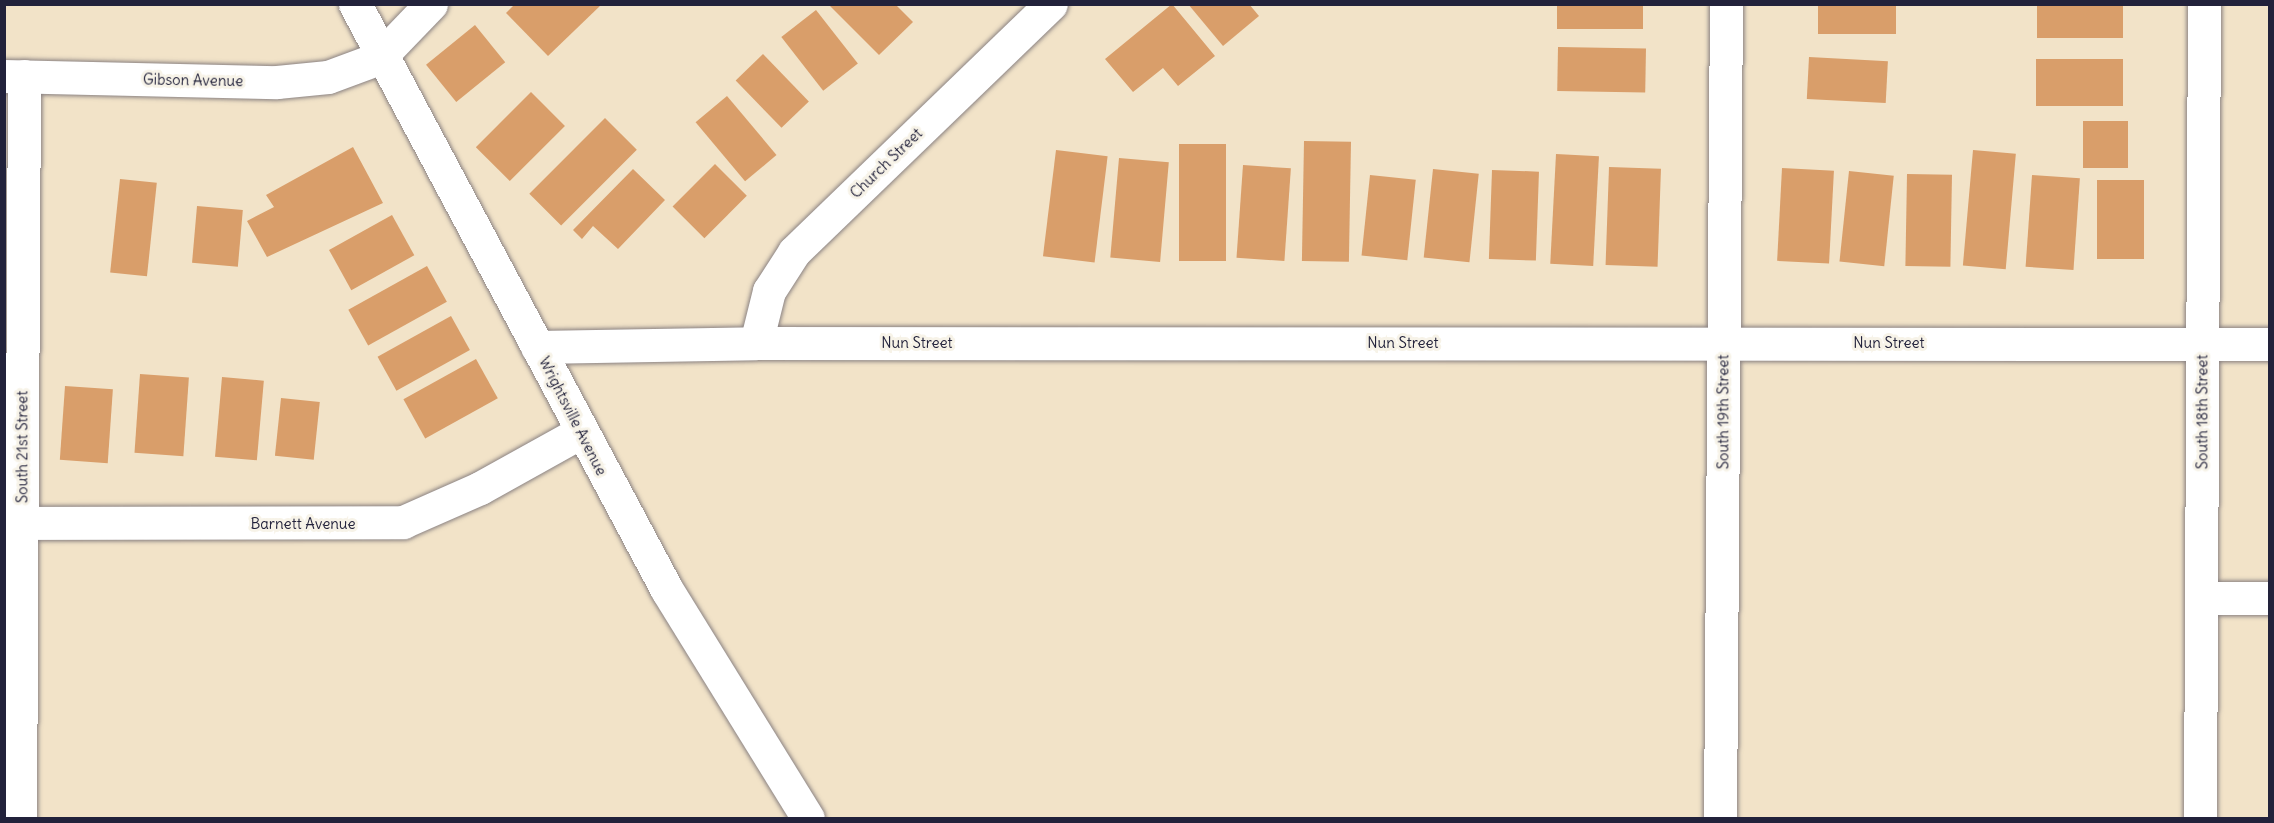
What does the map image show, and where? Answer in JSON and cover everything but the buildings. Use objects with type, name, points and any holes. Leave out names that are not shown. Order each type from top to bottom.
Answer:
[{"type":"street","name":"Wrightsville Avenue","points":[[355,4],[379,58],[537,348],[579,433],[667,590],[807,819]]},
{"type":"street","points":[[379,58],[431,4]]},
{"type":"street","name":"Church Street","points":[[756,342],[769,291],[794,252],[1051,4]]},
{"type":"street","name":"South 19th Street","points":[[1720,819],[1726,4]]},
{"type":"street","name":"South 18th Street","points":[[2200,819],[2204,4]]},
{"type":"street","name":"Gibson Avenue","points":[[14,76],[277,82],[328,77],[379,58]]},
{"type":"street","name":"South 21st Street","points":[[14,76],[12,752],[20,819]]},
{"type":"street","name":"Nun Street","points":[[537,348],[756,342],[2270,344]]},
{"type":"street","name":"Barnett Avenue","points":[[13,523],[403,522],[480,488],[579,433]]},
{"type":"street","points":[[2202,598],[2270,598]]}]
